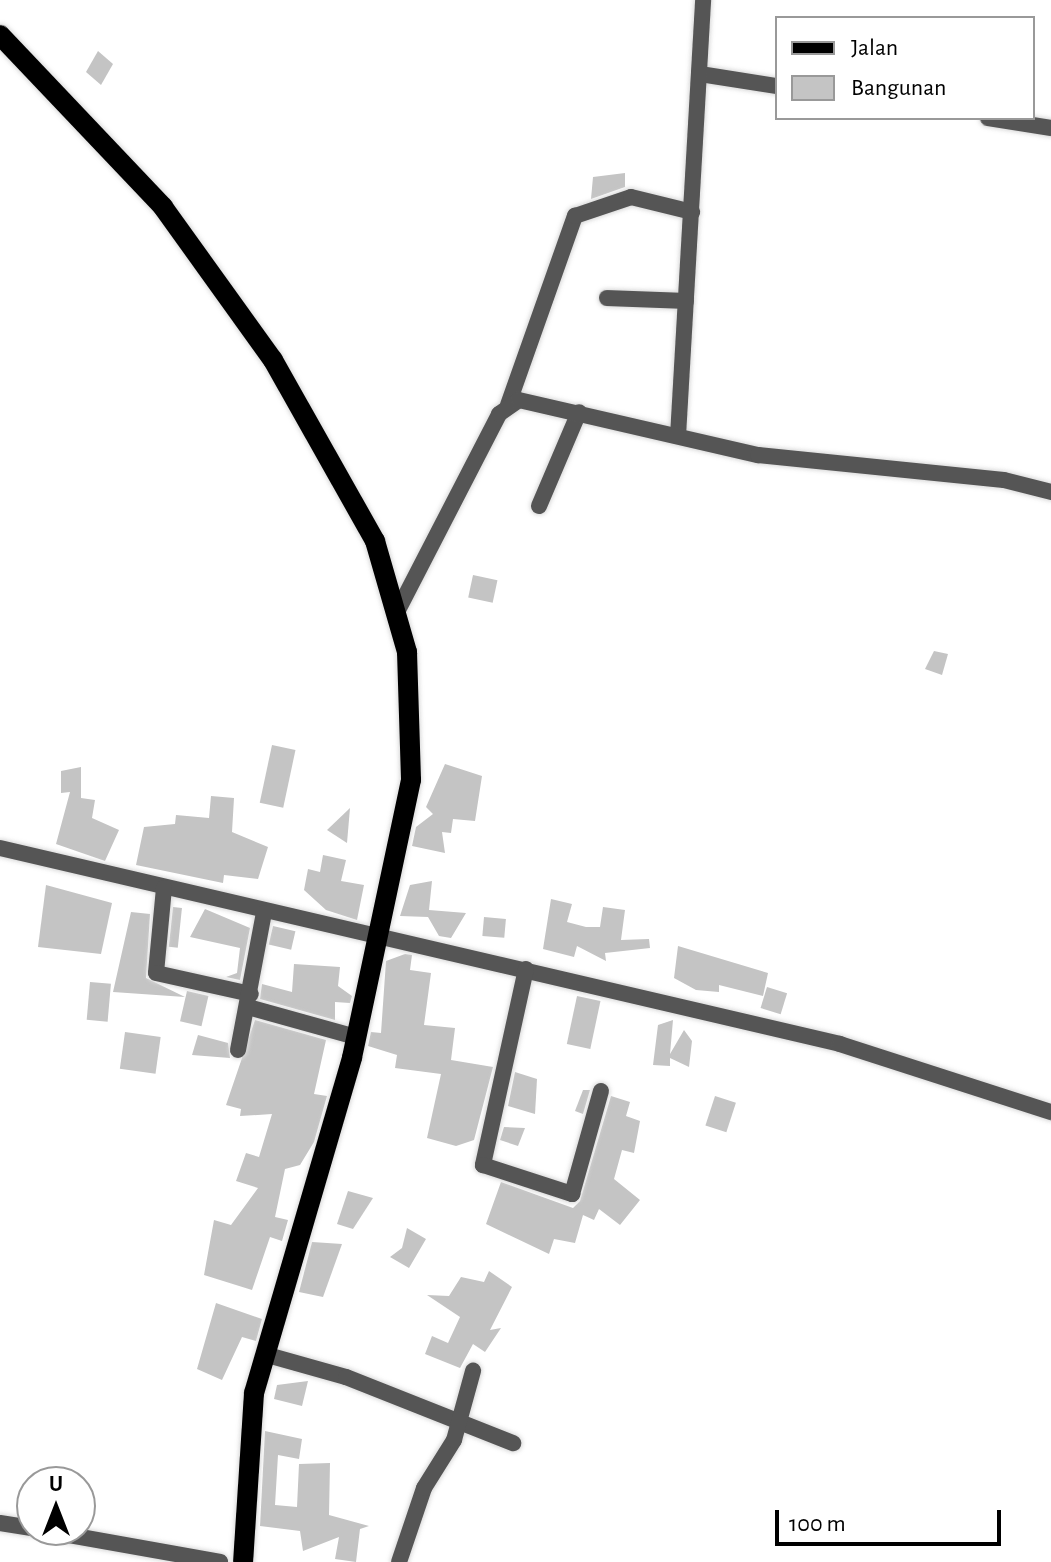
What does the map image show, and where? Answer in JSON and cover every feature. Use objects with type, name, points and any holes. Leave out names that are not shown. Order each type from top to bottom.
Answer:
[{"type":"main road","points":[[0,35],[205,259],[351,489],[397,612],[411,683],[412,773],[380,935],[356,1037],[264,1354],[246,1442],[243,1562]]},
{"type":"street","points":[[678,436],[703,0]]},
{"type":"street","points":[[700,74],[775,86]]},
{"type":"street","points":[[1001,120],[1051,128]]},
{"type":"street","points":[[397,612],[508,405],[575,216],[631,197],[692,212]]},
{"type":"street","points":[[607,298],[686,301]]},
{"type":"street","points":[[508,405],[529,400],[758,455],[1004,480],[1051,492]]},
{"type":"street","points":[[539,506],[579,412]]},
{"type":"street","points":[[0,848],[264,913],[380,935],[840,1044],[1051,1112]]},
{"type":"street","points":[[164,888],[156,973],[249,1000],[356,1037]]},
{"type":"street","points":[[238,1050],[264,913]]},
{"type":"street","points":[[526,969],[483,1165],[572,1194],[601,1091]]},
{"type":"street","points":[[264,1354],[513,1443]]},
{"type":"street","points":[[399,1562],[424,1488],[445,1461],[473,1371]]},
{"type":"street","points":[[96,1540],[220,1562]]},
{"type":"building","points":[[98,51],[113,64],[101,85],[86,72]]},
{"type":"building","points":[[625,173],[625,187],[591,199],[593,177]]},
{"type":"building","points":[[473,575],[497,580],[493,603],[468,597]]},
{"type":"building","points":[[934,651],[948,654],[942,675],[925,669]]},
{"type":"building","points":[[272,745],[295,750],[283,808],[260,803]]},
{"type":"building","points":[[445,764],[482,776],[475,821],[453,819],[451,833],[442,832],[445,853],[412,846],[416,827],[433,814],[426,807]]},
{"type":"building","points":[[81,767],[81,798],[95,800],[92,818],[119,830],[105,861],[56,844],[70,792],[61,793],[61,771]]},
{"type":"building","points":[[211,796],[234,798],[232,832],[268,847],[258,879],[224,875],[223,883],[136,865],[144,827],[175,824],[176,815],[209,818]]},
{"type":"building","points":[[350,808],[347,843],[327,830]]},
{"type":"building","points":[[323,855],[346,860],[341,881],[364,885],[357,920],[326,910],[304,890],[308,869],[320,872]]},
{"type":"building","points":[[432,881],[429,910],[466,913],[451,938],[439,936],[428,917],[400,916],[410,885]]},
{"type":"building","points":[[46,885],[112,903],[101,954],[38,947]]},
{"type":"building","points":[[551,899],[572,904],[567,922],[586,927],[600,927],[603,907],[625,910],[621,940],[649,939],[650,948],[605,953],[606,961],[577,946],[574,957],[543,949]]},
{"type":"building","points":[[173,907],[182,908],[178,948],[169,947]]},
{"type":"building","points":[[205,909],[250,928],[240,980],[226,977],[237,973],[240,948],[190,937]]},
{"type":"building","points":[[131,912],[150,914],[146,978],[185,997],[113,992]]},
{"type":"building","points":[[484,917],[506,919],[504,938],[482,936]]},
{"type":"building","points":[[273,926],[295,931],[291,950],[269,945]]},
{"type":"building","points":[[678,946],[768,973],[763,996],[719,985],[719,992],[696,990],[674,978]]},
{"type":"building","points":[[405,954],[412,955],[410,970],[431,973],[424,1025],[455,1028],[451,1060],[493,1067],[474,1140],[456,1146],[427,1138],[441,1074],[395,1068],[397,1055],[368,1046],[371,1032],[381,1033],[386,961]]},
{"type":"building","points":[[294,964],[340,967],[338,986],[352,996],[350,1003],[335,1002],[335,1020],[260,999],[262,984],[292,992]]},
{"type":"building","points":[[90,982],[111,984],[108,1022],[87,1020]]},
{"type":"building","points":[[767,987],[787,993],[781,1014],[761,1008]]},
{"type":"building","points":[[187,991],[208,996],[201,1026],[180,1021]]},
{"type":"building","points":[[577,996],[600,1001],[590,1049],[567,1044]]},
{"type":"building","points":[[255,1020],[326,1040],[314,1094],[327,1096],[314,1142],[300,1165],[285,1169],[275,1217],[288,1220],[282,1241],[270,1237],[252,1290],[204,1275],[214,1220],[231,1225],[258,1188],[236,1181],[246,1153],[259,1157],[272,1114],[240,1116],[241,1109],[226,1105]]},
{"type":"building","points":[[673,1020],[670,1054],[684,1030],[692,1041],[689,1067],[670,1058],[670,1066],[653,1065],[658,1025]]},
{"type":"building","points":[[125,1032],[161,1037],[156,1074],[120,1069]]},
{"type":"building","points":[[198,1035],[228,1043],[230,1058],[192,1055]]},
{"type":"building","points":[[515,1072],[537,1079],[535,1114],[508,1106]]},
{"type":"building","points":[[583,1090],[590,1090],[583,1114],[575,1111]]},
{"type":"building","points":[[611,1096],[630,1102],[626,1116],[640,1121],[634,1153],[622,1150],[614,1179],[640,1200],[620,1225],[599,1209],[594,1220],[583,1215],[575,1243],[554,1239],[549,1254],[486,1224],[501,1182],[573,1208],[580,1201]]},
{"type":"building","points":[[715,1096],[736,1103],[726,1132],[705,1125]]},
{"type":"building","points":[[504,1127],[525,1128],[518,1146],[500,1140]]},
{"type":"building","points":[[348,1191],[373,1198],[353,1229],[337,1224]]},
{"type":"building","points":[[407,1228],[426,1239],[409,1268],[390,1257],[402,1248]]},
{"type":"building","points":[[312,1242],[342,1244],[323,1297],[299,1292]]},
{"type":"building","points":[[489,1271],[512,1287],[490,1330],[501,1328],[485,1352],[473,1344],[460,1368],[425,1354],[432,1336],[448,1343],[460,1317],[427,1295],[449,1296],[461,1277],[484,1282]]},
{"type":"building","points":[[216,1303],[262,1319],[256,1341],[242,1337],[222,1380],[197,1369]]},
{"type":"building","points":[[308,1381],[302,1406],[274,1399],[277,1385]]},
{"type":"building","points":[[265,1431],[302,1439],[299,1459],[278,1455],[275,1505],[297,1507],[299,1464],[330,1463],[329,1515],[369,1526],[360,1529],[356,1562],[335,1559],[339,1537],[303,1551],[300,1531],[260,1526]]}]
